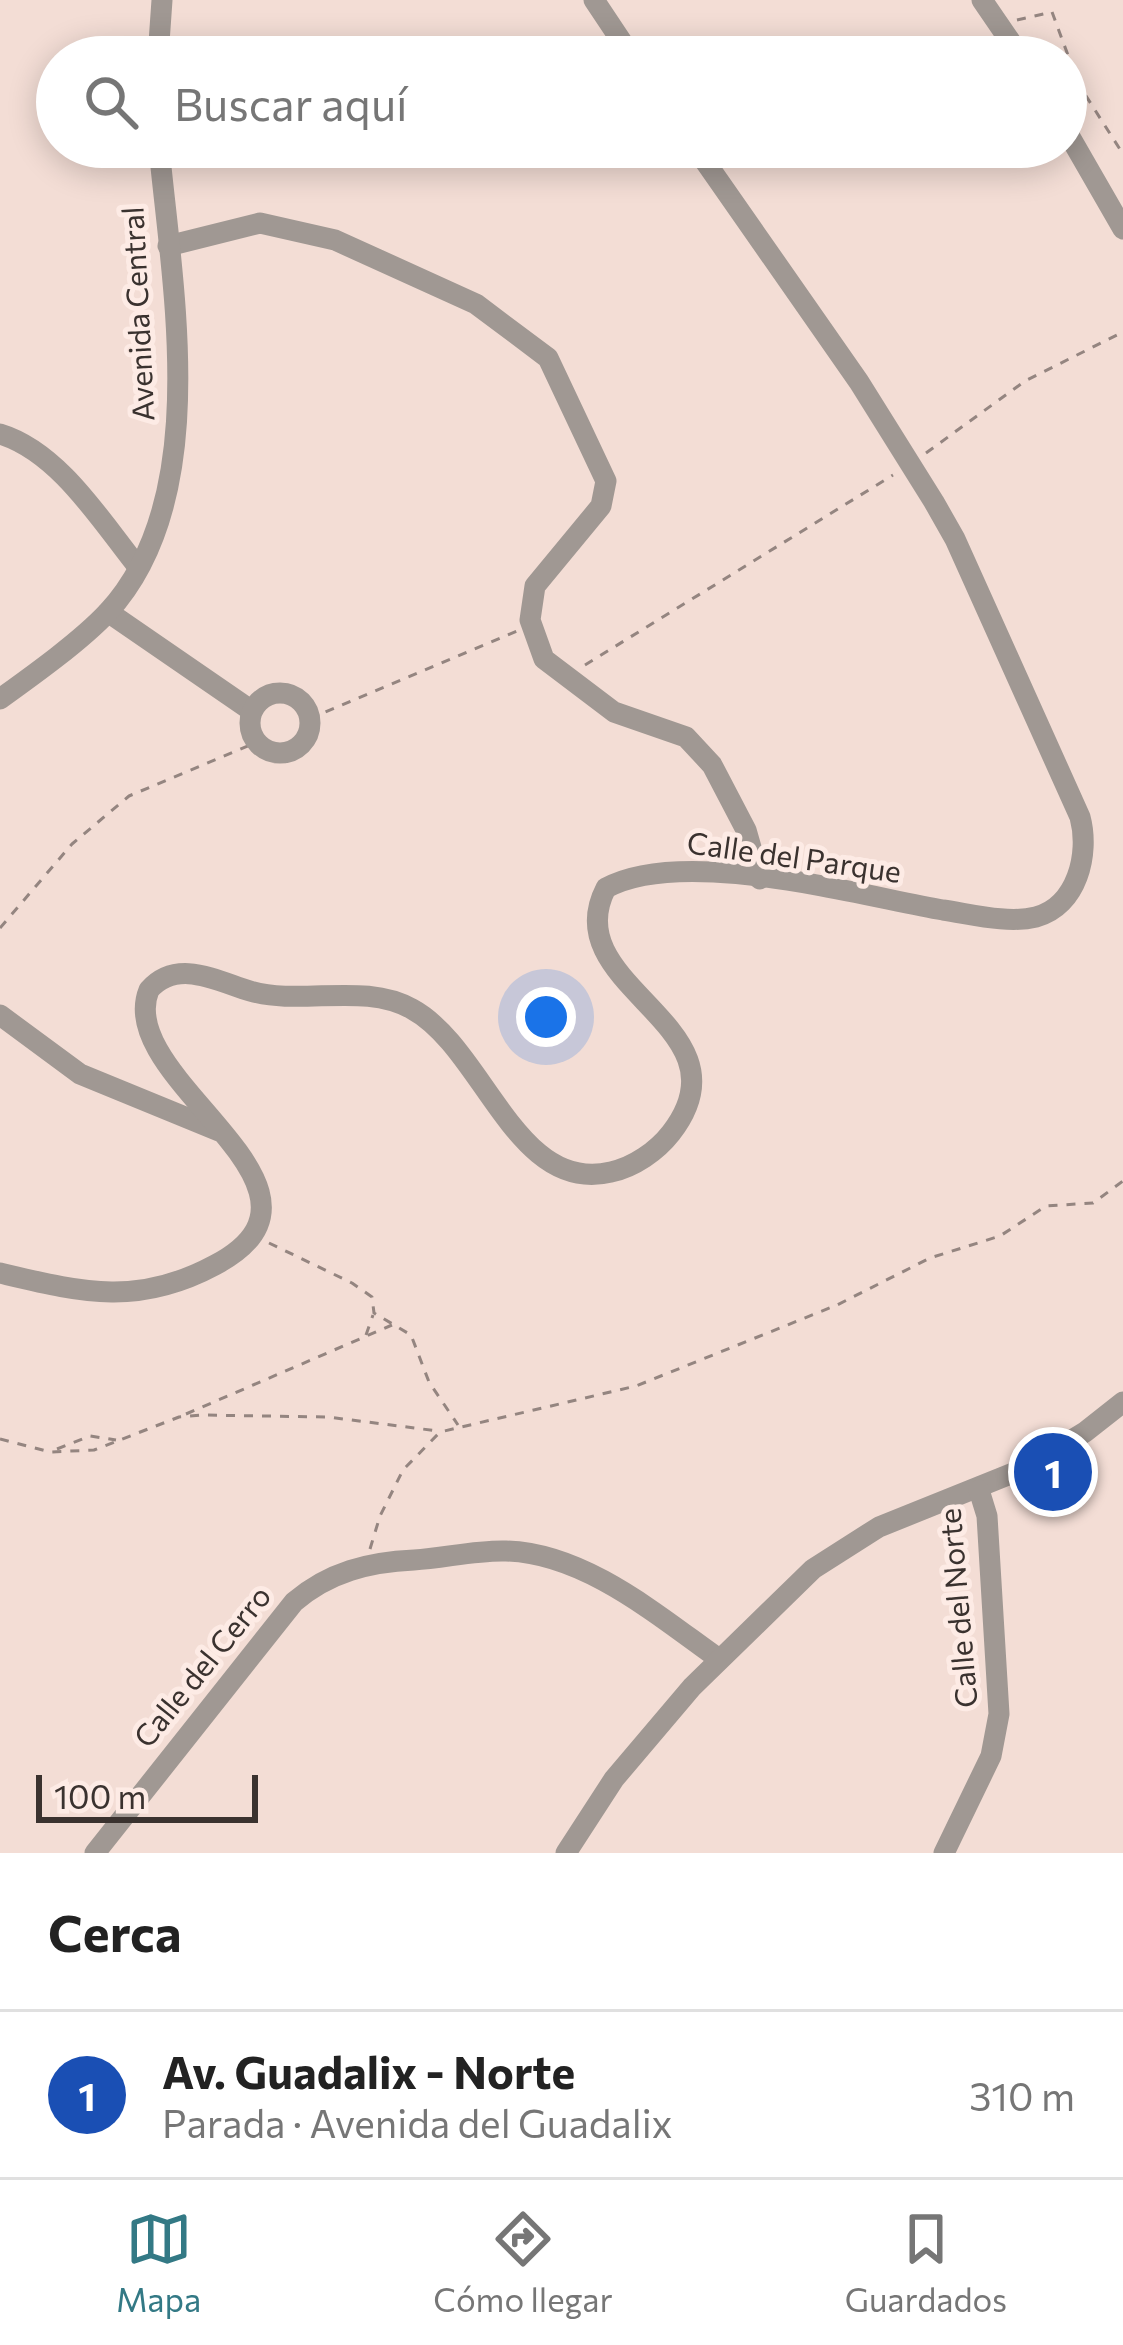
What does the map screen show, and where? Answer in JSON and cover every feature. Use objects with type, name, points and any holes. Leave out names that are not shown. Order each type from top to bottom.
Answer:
[{"type":"street","points":[[159,36],[162,0]]},
{"type":"street","points":[[594,0],[618,36]]},
{"type":"street","points":[[982,0],[1007,36]]},
{"type":"street","points":[[1087,167],[1123,230]]},
{"type":"street","name":"Avenida Central","points":[[0,700],[108,612],[138,567],[160,515],[176,422],[161,168]]},
{"type":"street","name":"Calle del Parque","points":[[254,1235],[262,1213],[257,1187],[165,1059],[145,1023],[149,990],[178,972],[272,996],[368,997],[402,1004],[442,1032],[544,1161],[580,1176],[620,1170],[644,1157],[671,1133],[683,1112],[691,1079],[684,1044],[610,964],[598,924],[603,894],[620,880],[656,871],[718,872],[997,917],[1036,917],[1072,890],[1084,832],[1070,789],[955,539],[860,382],[709,168]]},
{"type":"street","points":[[168,246],[260,223],[335,240],[476,304],[548,358],[606,481],[602,506],[535,586],[531,625],[544,659],[614,712],[686,737],[712,765],[746,830],[760,879]]},
{"type":"street","points":[[0,434],[45,459],[138,567]]},
{"type":"street","points":[[108,612],[252,711]]},
{"type":"street","points":[[274,693],[289,694],[302,702],[309,719],[304,742],[278,754],[257,742],[249,725],[252,711],[274,693]]},
{"type":"street","points":[[0,1015],[80,1074],[220,1131]]},
{"type":"street","points":[[0,1273],[87,1293],[139,1291],[190,1278],[240,1251],[254,1235]]},
{"type":"street","points":[[566,1853],[614,1779],[719,1660],[813,1569],[879,1527],[1028,1467],[1123,1402]]},
{"type":"street","name":"Calle del Norte","points":[[944,1853],[992,1756],[999,1714],[987,1516],[979,1490]]},
{"type":"street","name":"Calle del Cerro","points":[[94,1853],[294,1601],[312,1586],[366,1565],[508,1551],[567,1564],[645,1607],[719,1660]]},
{"type":"path","points":[[1002,28],[1024,16],[1052,12],[1061,36]]},
{"type":"path","points":[[1087,98],[1123,154]]},
{"type":"path","points":[[567,676],[911,464],[1025,381],[1123,332]]},
{"type":"path","points":[[309,719],[531,625]]},
{"type":"path","points":[[0,928],[72,844],[129,796],[257,742]]},
{"type":"path","points":[[178,1417],[328,1417],[440,1432],[636,1386],[837,1305],[930,1258],[1000,1236],[1046,1206],[1093,1203],[1123,1181]]},
{"type":"path","points":[[254,1235],[372,1297],[374,1312],[366,1336]]},
{"type":"path","points":[[374,1312],[410,1335],[429,1382],[459,1427]]},
{"type":"path","points":[[0,1439],[50,1452],[94,1450],[395,1323]]},
{"type":"path","points":[[366,1565],[380,1516],[403,1470],[440,1432]]},
{"type":"path","points":[[50,1452],[90,1436],[120,1441]]},
{"type":"place","name":"Av. Guadalix - Norte","points":[[1053,1472]]}]
